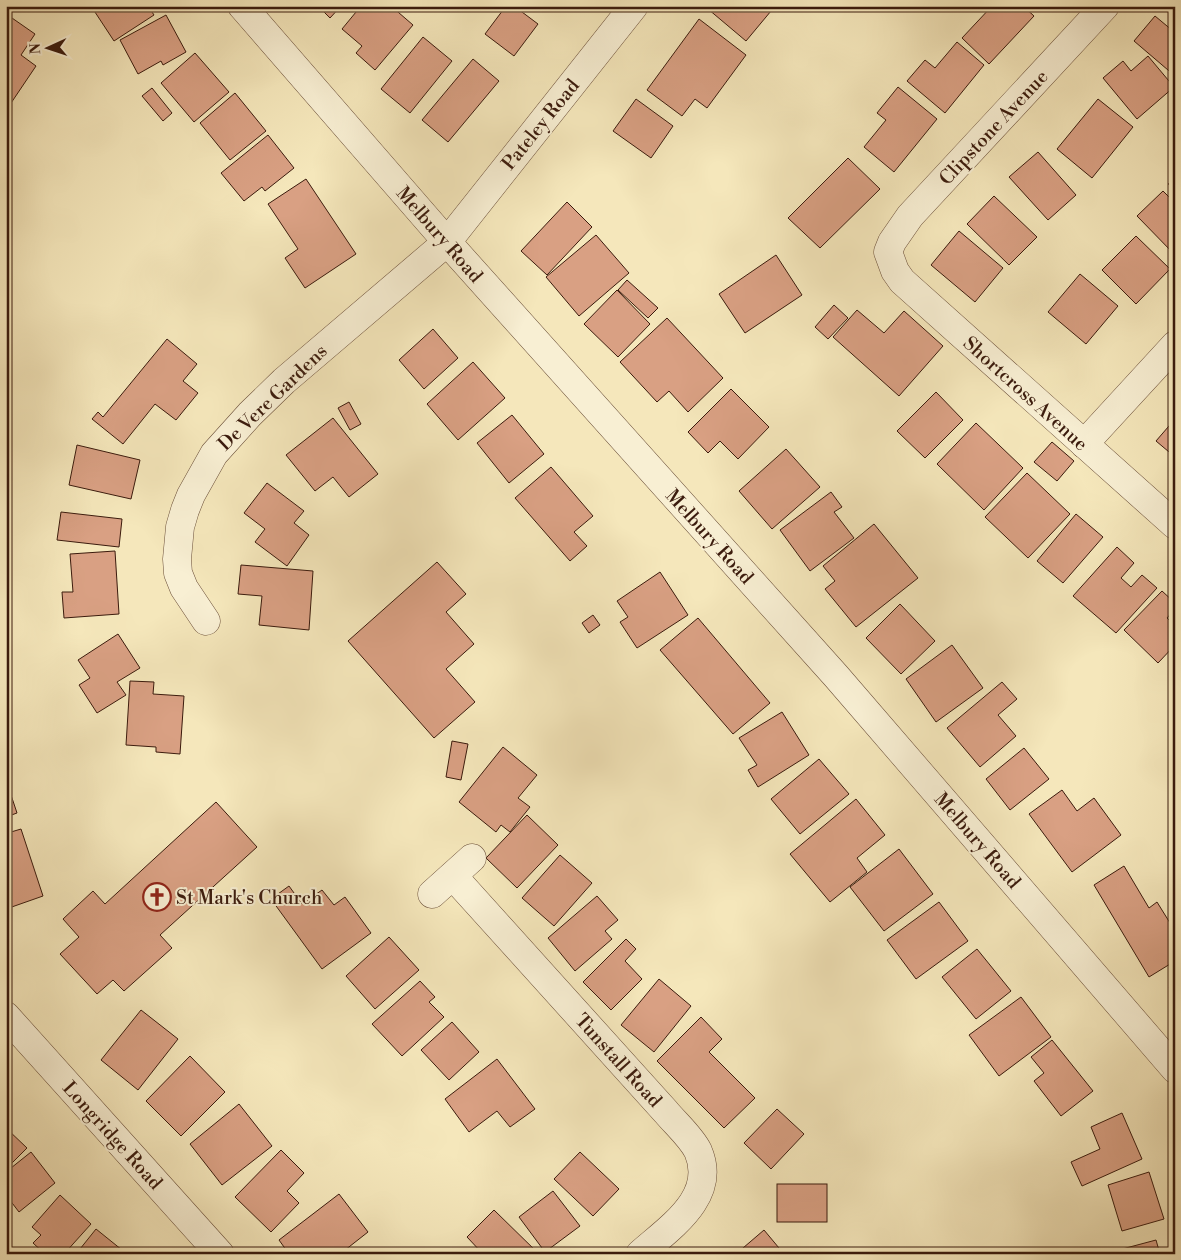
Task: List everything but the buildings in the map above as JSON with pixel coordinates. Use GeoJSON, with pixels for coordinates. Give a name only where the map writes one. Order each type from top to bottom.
{"type":"FeatureCollection","features":[{"type":"Feature","properties":{"kind":"street","name":"Melbury Road"},"geometry":{"type":"LineString","coordinates":[[242,6],[447,242],[836,676],[1175,1069]]}},
{"type":"Feature","properties":{"kind":"street","name":"Pateley Road"},"geometry":{"type":"LineString","coordinates":[[447,242],[634,6]]}},
{"type":"Feature","properties":{"kind":"street","name":"Clipstone Avenue"},"geometry":{"type":"LineString","coordinates":[[888,252],[892,242],[910,216],[1105,6]]}},
{"type":"Feature","properties":{"kind":"street","name":"De Vere Gardens"},"geometry":{"type":"LineString","coordinates":[[206,621],[184,588],[178,573],[177,559],[180,527],[185,510],[191,494],[214,454],[250,414],[284,381],[447,242]]}},
{"type":"Feature","properties":{"kind":"street","name":"Shortcross Avenue"},"geometry":{"type":"LineString","coordinates":[[888,252],[895,271],[902,281],[1175,525]]}},
{"type":"Feature","properties":{"kind":"street"},"geometry":{"type":"LineString","coordinates":[[1084,444],[1175,345]]}},
{"type":"Feature","properties":{"kind":"street","name":"Tunstall Road"},"geometry":{"type":"LineString","coordinates":[[432,894],[462,867],[697,1150],[701,1162],[702,1176],[700,1189],[694,1202],[686,1213],[640,1254]]}},
{"type":"Feature","properties":{"kind":"street","name":"Longridge Road"},"geometry":{"type":"LineString","coordinates":[[6,1016],[220,1254]]}},
{"type":"Feature","properties":{"kind":"place","name":"St Mark's Church"},"geometry":{"type":"Point","coordinates":[157,897]}}]}
